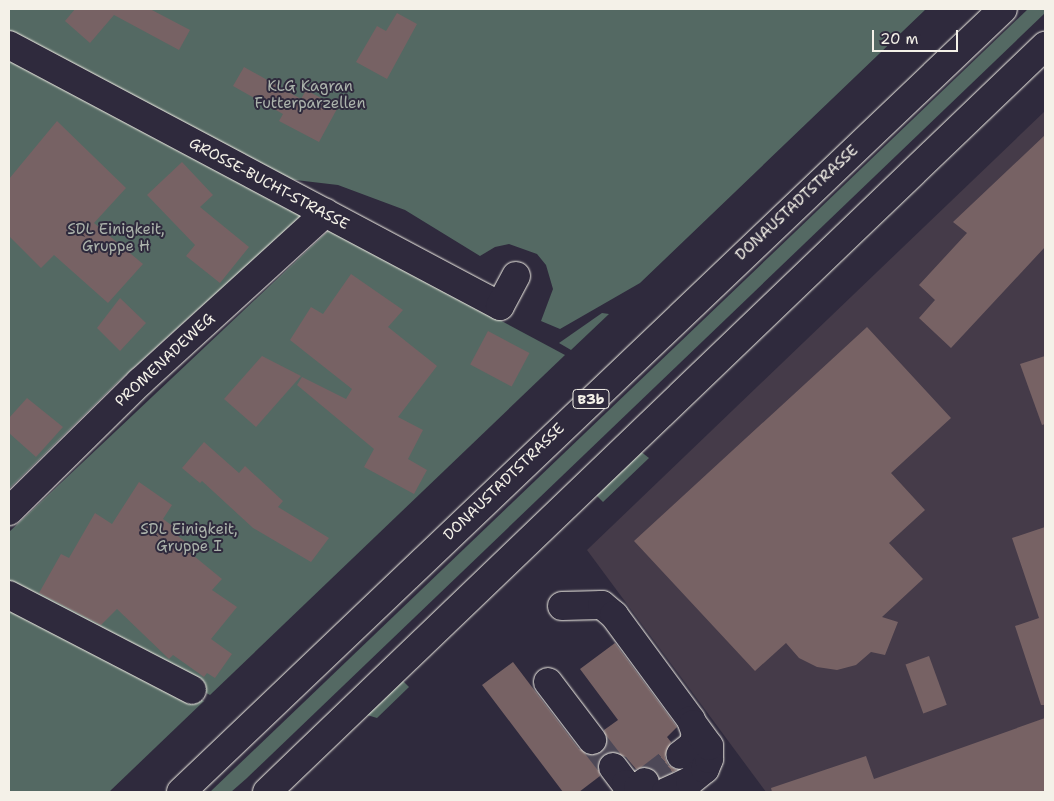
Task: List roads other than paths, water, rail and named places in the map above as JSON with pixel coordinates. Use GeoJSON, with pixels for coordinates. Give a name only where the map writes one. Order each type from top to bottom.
{"type":"FeatureCollection","features":[{"type":"Feature","properties":{"kind":"main road","name":"DONAUSTADTSTRASSE"},"geometry":{"type":"LineString","coordinates":[[181,792],[1003,9]]}},
{"type":"Feature","properties":{"kind":"main road","name":"GROSSE-BUCHT-STRASSE"},"geometry":{"type":"LineString","coordinates":[[9,45],[500,306],[516,276]]}},
{"type":"Feature","properties":{"kind":"main road"},"geometry":{"type":"LineString","coordinates":[[266,792],[1045,46]]}},
{"type":"Feature","properties":{"kind":"main road","name":"PROMENADEWEG"},"geometry":{"type":"LineString","coordinates":[[9,511],[140,382],[325,213]]}},
{"type":"Feature","properties":{"kind":"main road"},"geometry":{"type":"LineString","coordinates":[[9,595],[192,690]]}},
{"type":"Feature","properties":{"kind":"main road"},"geometry":{"type":"LineString","coordinates":[[562,606],[602,605],[614,615],[709,746],[709,759],[705,769],[690,781],[636,784]]}},
{"type":"Feature","properties":{"kind":"main road"},"geometry":{"type":"LineString","coordinates":[[548,682],[592,740]]}},
{"type":"Feature","properties":{"kind":"main road"},"geometry":{"type":"LineString","coordinates":[[680,755],[693,745],[696,734],[691,720]]}},
{"type":"Feature","properties":{"kind":"tunnel"},"geometry":{"type":"LineString","coordinates":[[592,740],[613,767]]}},
{"type":"Feature","properties":{"kind":"tunnel"},"geometry":{"type":"LineString","coordinates":[[645,782],[680,755]]}},
{"type":"Feature","properties":{"kind":"park label","name":"KLG Kagran Futterparzellen"},"geometry":{"type":"Point","coordinates":[310,94]}},
{"type":"Feature","properties":{"kind":"park label","name":"SDL Einigkeit, Gruppe H"},"geometry":{"type":"Point","coordinates":[116,238]}},
{"type":"Feature","properties":{"kind":"park label","name":"SDL Einigkeit, Gruppe I"},"geometry":{"type":"Point","coordinates":[189,538]}}]}
